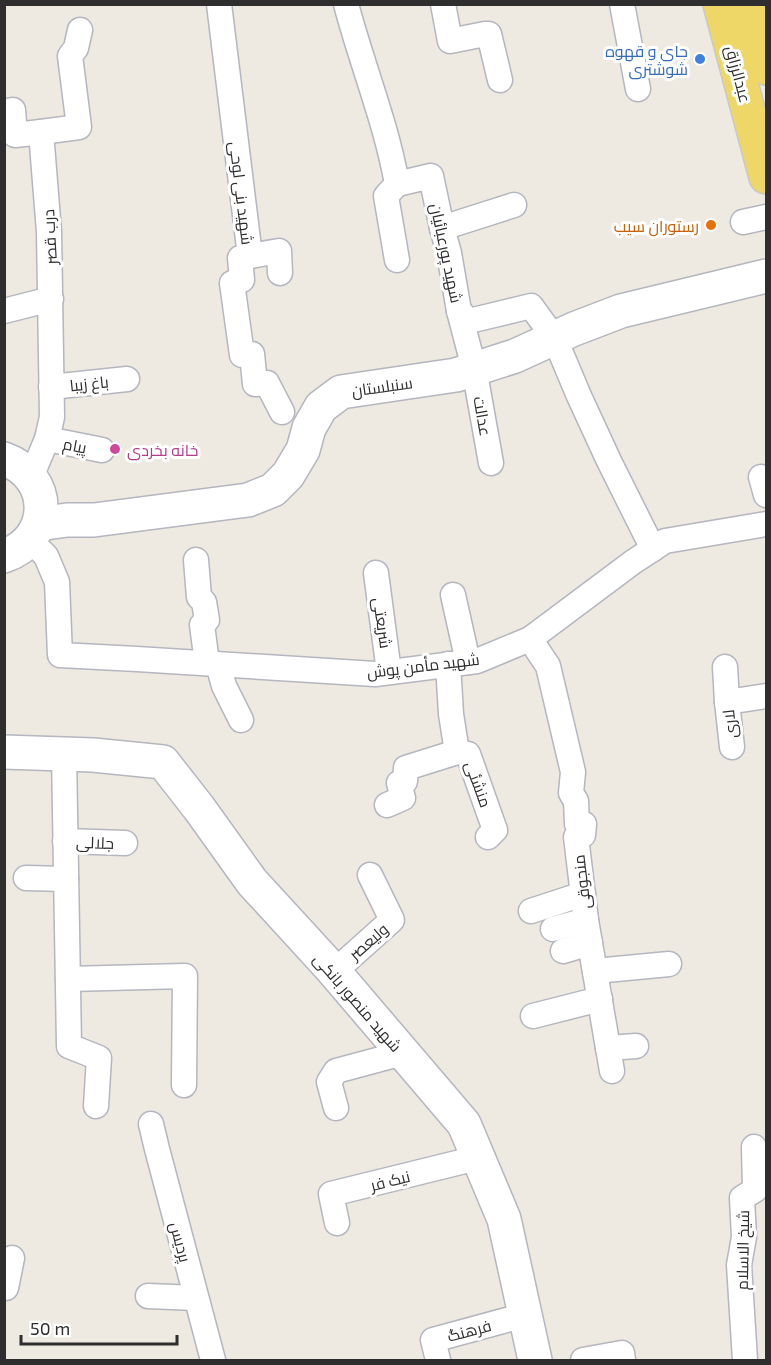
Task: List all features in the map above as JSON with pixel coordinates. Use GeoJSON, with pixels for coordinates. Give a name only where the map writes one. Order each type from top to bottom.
{"type":"FeatureCollection","features":[{"type":"Feature","properties":{"kind":"main road","name":"عبدالرزاق"},"geometry":{"type":"LineString","coordinates":[[720,4],[766,177]]}},
{"type":"Feature","properties":{"kind":"main road","name":"عبدالرزاق"},"geometry":{"type":"LineString","coordinates":[[750,4],[766,68]]}},
{"type":"Feature","properties":{"kind":"street","name":"شهید بنی لوحی"},"geometry":{"type":"LineString","coordinates":[[219,4],[249,256],[240,258],[242,280],[232,283],[242,355],[252,354],[255,384],[267,383],[282,412]]}},
{"type":"Feature","properties":{"kind":"street"},"geometry":{"type":"LineString","coordinates":[[346,4],[357,47],[380,111],[397,184],[386,196],[397,260]]}},
{"type":"Feature","properties":{"kind":"street"},"geometry":{"type":"LineString","coordinates":[[443,4],[450,41],[489,34],[500,80]]}},
{"type":"Feature","properties":{"kind":"street"},"geometry":{"type":"LineString","coordinates":[[622,4],[638,89]]}},
{"type":"Feature","properties":{"kind":"street"},"geometry":{"type":"LineString","coordinates":[[4,112],[13,110],[15,135],[79,127],[70,56],[76,48],[80,30]]}},
{"type":"Feature","properties":{"kind":"street","name":"درب قصر"},"geometry":{"type":"LineString","coordinates":[[32,477],[47,439],[52,417],[49,232],[41,132]]}},
{"type":"Feature","properties":{"kind":"street","name":"شهید پورعبائیان"},"geometry":{"type":"LineString","coordinates":[[397,184],[431,176],[449,253],[459,311],[469,321],[531,306],[555,339],[609,461],[653,549]]}},
{"type":"Feature","properties":{"kind":"street"},"geometry":{"type":"LineString","coordinates":[[442,228],[514,205]]}},
{"type":"Feature","properties":{"kind":"street"},"geometry":{"type":"LineString","coordinates":[[743,222],[766,217]]}},
{"type":"Feature","properties":{"kind":"street"},"geometry":{"type":"LineString","coordinates":[[249,256],[279,251],[280,273]]}},
{"type":"Feature","properties":{"kind":"street","name":"سنبلستان"},"geometry":{"type":"LineString","coordinates":[[24,540],[67,520],[94,520],[248,500],[273,490],[288,475],[303,450],[309,428],[321,407],[340,392],[456,375],[515,356],[621,311],[766,276]]}},
{"type":"Feature","properties":{"kind":"street"},"geometry":{"type":"LineString","coordinates":[[4,311],[51,299]]}},
{"type":"Feature","properties":{"kind":"street","name":"عدالت"},"geometry":{"type":"LineString","coordinates":[[459,311],[474,369],[491,463]]}},
{"type":"Feature","properties":{"kind":"street","name":"باغ زیبا"},"geometry":{"type":"LineString","coordinates":[[51,387],[126,379]]}},
{"type":"Feature","properties":{"kind":"street","name":"پیام"},"geometry":{"type":"LineString","coordinates":[[47,439],[102,450]]}},
{"type":"Feature","properties":{"kind":"street"},"geometry":{"type":"LineString","coordinates":[[4,459],[20,466],[32,477],[39,492],[42,508],[24,540]]}},
{"type":"Feature","properties":{"kind":"street","name":"شهید مأمن پوش"},"geometry":{"type":"LineString","coordinates":[[24,540],[46,556],[57,582],[60,655],[375,674],[477,661],[530,639],[664,541],[766,524]]}},
{"type":"Feature","properties":{"kind":"street"},"geometry":{"type":"LineString","coordinates":[[196,560],[199,597],[204,602],[207,620],[202,625],[212,664],[241,720]]}},
{"type":"Feature","properties":{"kind":"street","name":"شریعتی"},"geometry":{"type":"LineString","coordinates":[[376,573],[389,672]]}},
{"type":"Feature","properties":{"kind":"street","name":"منشئی"},"geometry":{"type":"LineString","coordinates":[[453,595],[458,663],[451,714],[457,752],[468,754],[495,830],[488,837]]}},
{"type":"Feature","properties":{"kind":"street","name":"منجوقی"},"geometry":{"type":"LineString","coordinates":[[530,639],[548,666],[573,772],[571,792],[576,801],[577,824],[584,824],[583,835],[576,837],[588,932],[610,1060],[636,1046]]}},
{"type":"Feature","properties":{"kind":"street","name":"لاری"},"geometry":{"type":"LineString","coordinates":[[725,667],[732,747]]}},
{"type":"Feature","properties":{"kind":"street","name":"لاری"},"geometry":{"type":"LineString","coordinates":[[727,702],[766,696]]}},
{"type":"Feature","properties":{"kind":"street","name":"شهید منصور بانکی"},"geometry":{"type":"LineString","coordinates":[[4,752],[64,753],[163,762],[252,882],[464,1124],[504,1219],[536,1360]]}},
{"type":"Feature","properties":{"kind":"street"},"geometry":{"type":"LineString","coordinates":[[387,805],[403,798],[399,783],[405,781],[406,768],[457,752]]}},
{"type":"Feature","properties":{"kind":"street"},"geometry":{"type":"LineString","coordinates":[[64,753],[69,1046],[99,1058],[96,1106]]}},
{"type":"Feature","properties":{"kind":"street","name":"جلالی"},"geometry":{"type":"LineString","coordinates":[[65,841],[125,843]]}},
{"type":"Feature","properties":{"kind":"street","name":"ولیعصر"},"geometry":{"type":"LineString","coordinates":[[333,972],[392,920],[370,875]]}},
{"type":"Feature","properties":{"kind":"street"},"geometry":{"type":"LineString","coordinates":[[26,878],[66,879]]}},
{"type":"Feature","properties":{"kind":"street"},"geometry":{"type":"LineString","coordinates":[[531,910],[583,894]]}},
{"type":"Feature","properties":{"kind":"street"},"geometry":{"type":"LineString","coordinates":[[553,929],[588,932]]}},
{"type":"Feature","properties":{"kind":"street"},"geometry":{"type":"LineString","coordinates":[[563,951],[588,932]]}},
{"type":"Feature","properties":{"kind":"street"},"geometry":{"type":"LineString","coordinates":[[595,971],[669,964]]}},
{"type":"Feature","properties":{"kind":"street"},"geometry":{"type":"LineString","coordinates":[[68,979],[185,976],[184,1085]]}},
{"type":"Feature","properties":{"kind":"street"},"geometry":{"type":"LineString","coordinates":[[534,1017],[600,999]]}},
{"type":"Feature","properties":{"kind":"street"},"geometry":{"type":"LineString","coordinates":[[336,1108],[329,1082],[336,1071],[403,1053]]}},
{"type":"Feature","properties":{"kind":"street","name":"پردیس"},"geometry":{"type":"LineString","coordinates":[[151,1124],[213,1360]]}},
{"type":"Feature","properties":{"kind":"street","name":"شیخ الاسلام"},"geometry":{"type":"LineString","coordinates":[[745,1360],[739,1265],[744,1237],[742,1198],[755,1190],[752,1147]]}},
{"type":"Feature","properties":{"kind":"street","name":"نیک فر"},"geometry":{"type":"LineString","coordinates":[[337,1223],[331,1194],[477,1158]]}},
{"type":"Feature","properties":{"kind":"street"},"geometry":{"type":"LineString","coordinates":[[4,1288],[6,1288],[12,1258]]}},
{"type":"Feature","properties":{"kind":"street"},"geometry":{"type":"LineString","coordinates":[[148,1296],[196,1298]]}},
{"type":"Feature","properties":{"kind":"street","name":"فرهنگ"},"geometry":{"type":"LineString","coordinates":[[438,1360],[433,1340],[525,1315]]}},
{"type":"Feature","properties":{"kind":"street"},"geometry":{"type":"LineString","coordinates":[[583,1360],[622,1353],[623,1360]]}},
{"type":"Feature","properties":{"kind":"place","name":"چای و قهوه شوشتری"},"geometry":{"type":"Point","coordinates":[700,59]}},
{"type":"Feature","properties":{"kind":"place","name":"رستوران سيب"},"geometry":{"type":"Point","coordinates":[711,225]}},
{"type":"Feature","properties":{"kind":"place","name":"خانه بخردی"},"geometry":{"type":"Point","coordinates":[115,449]}}]}
